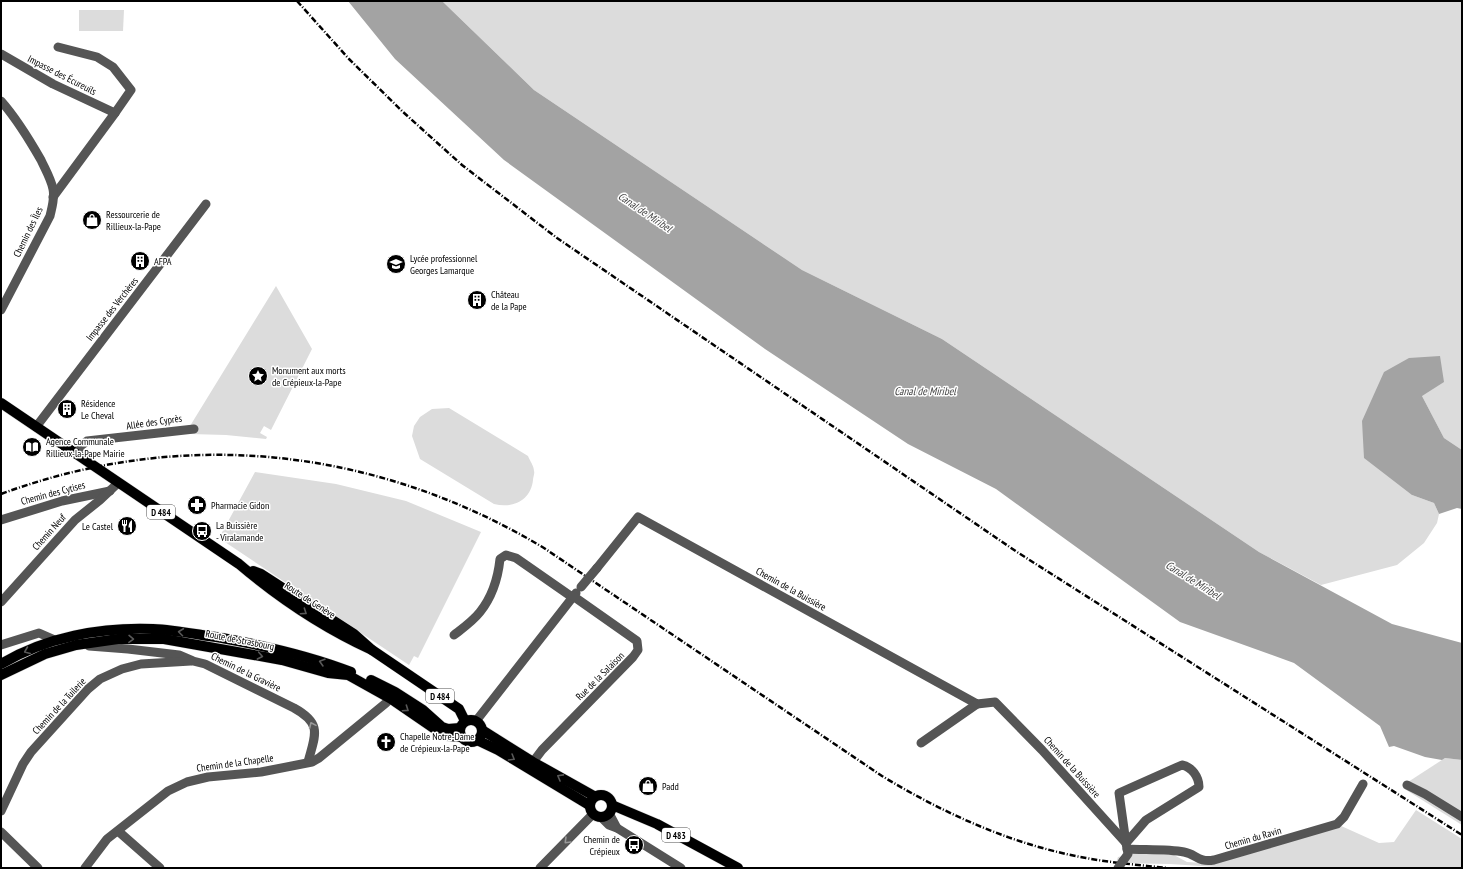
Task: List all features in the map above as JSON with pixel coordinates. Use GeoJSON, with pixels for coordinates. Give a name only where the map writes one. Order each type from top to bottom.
{"type":"FeatureCollection","features":[{"type":"Feature","properties":{"kind":"main road","name":"Route de Genève"},"geometry":{"type":"LineString","coordinates":[[1,403],[75,454],[115,487],[239,564],[261,574],[354,634],[372,650],[458,709],[466,727],[468,741],[480,735]]}},
{"type":"Feature","properties":{"kind":"main road","name":"Route de Strasbourg"},"geometry":{"type":"LineString","coordinates":[[1,664],[55,640],[100,631],[118,629],[153,629],[193,633],[279,650],[339,667],[359,675],[393,695]]}},
{"type":"Feature","properties":{"kind":"main road","name":"Route de Strasbourg"},"geometry":{"type":"LineString","coordinates":[[1,675],[44,654],[76,645],[118,639],[164,639],[282,660],[328,673],[348,675],[423,710],[442,727],[448,729],[466,727]]}},
{"type":"Feature","properties":{"kind":"main road","name":"Route de Genève"},"geometry":{"type":"LineString","coordinates":[[466,727],[480,725],[480,735]]}},
{"type":"Feature","properties":{"kind":"main road","name":"Route de Genève"},"geometry":{"type":"LineString","coordinates":[[480,735],[533,762],[600,809]]}},
{"type":"Feature","properties":{"kind":"main road","name":"Route de Genève"},"geometry":{"type":"LineString","coordinates":[[480,735],[498,750],[600,809]]}},
{"type":"Feature","properties":{"kind":"main road","name":"D 483"},"geometry":{"type":"LineString","coordinates":[[600,809],[657,824],[738,868]]}},
{"type":"Feature","properties":{"kind":"street"},"geometry":{"type":"LineString","coordinates":[[53,196],[131,90],[113,67],[97,57],[58,47]]}},
{"type":"Feature","properties":{"kind":"street","name":"Impasse des Écureuils"},"geometry":{"type":"LineString","coordinates":[[1,54],[53,84],[115,113]]}},
{"type":"Feature","properties":{"kind":"street","name":"Chemin des Îles"},"geometry":{"type":"LineString","coordinates":[[1,101],[26,132],[46,170],[53,188],[53,204],[50,216],[1,310]]}},
{"type":"Feature","properties":{"kind":"street","name":"Impasse des Verchères"},"geometry":{"type":"LineString","coordinates":[[36,427],[206,204]]}},
{"type":"Feature","properties":{"kind":"street","name":"Allée des Cyprès"},"geometry":{"type":"LineString","coordinates":[[75,454],[82,445],[87,442],[194,429]]}},
{"type":"Feature","properties":{"kind":"street","name":"Chemin des Cytises"},"geometry":{"type":"LineString","coordinates":[[1,520],[62,501],[115,487]]}},
{"type":"Feature","properties":{"kind":"street","name":"Chemin Neuf"},"geometry":{"type":"LineString","coordinates":[[1,602],[75,520],[115,487]]}},
{"type":"Feature","properties":{"kind":"street","name":"Chemin de la Buissière"},"geometry":{"type":"LineString","coordinates":[[466,727],[638,517],[977,704],[995,702],[1042,750],[1127,846]]}},
{"type":"Feature","properties":{"kind":"street","name":"Rue de la Salaison"},"geometry":{"type":"LineString","coordinates":[[454,636],[480,612],[490,597],[498,574],[500,559],[506,555],[516,558],[637,641],[638,650],[633,657],[542,750],[533,762]]}},
{"type":"Feature","properties":{"kind":"street"},"geometry":{"type":"LineString","coordinates":[[1,645],[39,634],[55,640]]}},
{"type":"Feature","properties":{"kind":"street","name":"Chemin de la Gravière"},"geometry":{"type":"LineString","coordinates":[[76,645],[179,655],[192,661],[205,664],[304,714],[311,720],[315,732],[308,762]]}},
{"type":"Feature","properties":{"kind":"street","name":"Chemin de la Tuilerie"},"geometry":{"type":"LineString","coordinates":[[1,811],[23,764],[88,689],[100,679],[122,668],[141,664],[192,661]]}},
{"type":"Feature","properties":{"kind":"street","name":"Chemin de la Chapelle"},"geometry":{"type":"LineString","coordinates":[[85,868],[107,839],[168,791],[187,782],[208,777],[261,772],[308,762],[319,758],[393,695]]}},
{"type":"Feature","properties":{"kind":"street"},"geometry":{"type":"LineString","coordinates":[[921,743],[977,704]]}},
{"type":"Feature","properties":{"kind":"street"},"geometry":{"type":"LineString","coordinates":[[1121,864],[1128,854],[1119,793],[1182,765],[1188,766],[1199,779],[1199,787],[1146,820],[1127,846]]}},
{"type":"Feature","properties":{"kind":"street","name":"Chemin du Ravin"},"geometry":{"type":"LineString","coordinates":[[1127,846],[1184,852],[1199,859],[1209,861],[1214,860],[1337,824],[1344,817],[1363,784]]}},
{"type":"Feature","properties":{"kind":"street"},"geometry":{"type":"LineString","coordinates":[[1407,785],[1425,794],[1462,818]]}},
{"type":"Feature","properties":{"kind":"street"},"geometry":{"type":"LineString","coordinates":[[540,868],[600,809],[609,825],[618,828],[681,868]]}},
{"type":"Feature","properties":{"kind":"street"},"geometry":{"type":"LineString","coordinates":[[118,831],[160,868]]}},
{"type":"Feature","properties":{"kind":"street"},"geometry":{"type":"LineString","coordinates":[[1,832],[38,868]]}},
{"type":"Feature","properties":{"kind":"shaded area"},"geometry":{"type":"Polygon","coordinates":[[[442,1],[1462,1],[1462,450],[1444,438],[1422,396],[1409,358],[1412,495],[1434,503],[1439,514],[1437,523],[1424,543],[1397,565],[1321,585],[1259,552],[942,339],[802,270],[534,90],[442,1]]]}},
{"type":"Feature","properties":{"kind":"shaded area"},"geometry":{"type":"Polygon","coordinates":[[[79,10],[124,10],[123,31],[79,31],[79,10]]]}},
{"type":"Feature","properties":{"kind":"shaded area"},"geometry":{"type":"Polygon","coordinates":[[[276,286],[312,349],[271,430],[264,426],[260,433],[267,437],[266,439],[226,435],[190,434],[190,426],[276,286]]]}},
{"type":"Feature","properties":{"kind":"shaded area"},"geometry":{"type":"Polygon","coordinates":[[[449,408],[528,456],[534,473],[532,487],[525,498],[514,504],[494,504],[420,459],[412,436],[414,426],[420,417],[432,409],[449,408]]]}},
{"type":"Feature","properties":{"kind":"shaded area"},"geometry":{"type":"Polygon","coordinates":[[[255,472],[336,484],[406,501],[481,532],[418,658],[414,656],[409,665],[219,538],[255,472]]]}},
{"type":"Feature","properties":{"kind":"shaded area"},"geometry":{"type":"Polygon","coordinates":[[[1445,758],[1462,760],[1462,825],[1403,788],[1408,782],[1445,758]]]}},
{"type":"Feature","properties":{"kind":"shaded area"},"geometry":{"type":"Polygon","coordinates":[[[1416,810],[1462,839],[1462,868],[1233,868],[1170,864],[1116,863],[1118,857],[1137,853],[1174,855],[1187,862],[1202,863],[1339,825],[1379,843],[1394,842],[1416,810]]]}},
{"type":"Feature","properties":{"kind":"water","name":"Canal de Miribel"},"geometry":{"type":"Polygon","coordinates":[[[348,1],[442,1],[534,90],[802,270],[942,339],[1259,552],[1392,624],[1462,643],[1462,760],[1445,758],[1442,760],[1425,757],[1394,746],[1389,747],[1380,726],[1294,663],[1180,622],[996,489],[908,444],[765,349],[504,160],[395,59],[348,1]]]}},
{"type":"Feature","properties":{"kind":"water"},"geometry":{"type":"Polygon","coordinates":[[[1440,356],[1444,382],[1422,396],[1444,438],[1462,450],[1462,509],[1457,508],[1439,514],[1434,503],[1412,495],[1364,458],[1362,421],[1384,372],[1409,358],[1440,356]]]}},
{"type":"Feature","properties":{"kind":"railway"},"geometry":{"type":"LineString","coordinates":[[297,1],[349,59],[403,112],[462,165],[557,238],[1017,552],[1462,835]]}},
{"type":"Feature","properties":{"kind":"railway"},"geometry":{"type":"LineString","coordinates":[[1,494],[70,473],[140,460],[210,455],[279,458],[347,469],[415,488],[480,514],[544,548],[882,776],[930,803],[980,826],[1032,845],[1096,860],[1167,868]]}},
{"type":"Feature","properties":{"kind":"place","name":"Ressourcerie de Rillieux-la-Pape"},"geometry":{"type":"Point","coordinates":[92,220]}},
{"type":"Feature","properties":{"kind":"place","name":"AFPA"},"geometry":{"type":"Point","coordinates":[140,261]}},
{"type":"Feature","properties":{"kind":"place","name":"Lycée professionnel Georges Lamarque"},"geometry":{"type":"Point","coordinates":[396,264]}},
{"type":"Feature","properties":{"kind":"place","name":"Château de la Pape"},"geometry":{"type":"Point","coordinates":[477,300]}},
{"type":"Feature","properties":{"kind":"place","name":"Monument aux morts de Crépieux-la-Pape"},"geometry":{"type":"Point","coordinates":[258,376]}},
{"type":"Feature","properties":{"kind":"place","name":"Résidence Le Cheval"},"geometry":{"type":"Point","coordinates":[67,409]}},
{"type":"Feature","properties":{"kind":"place","name":"Agence Communale Rillieux-la-Pape Mairie"},"geometry":{"type":"Point","coordinates":[32,447]}},
{"type":"Feature","properties":{"kind":"place","name":"Pharmacie Gidon"},"geometry":{"type":"Point","coordinates":[197,505]}},
{"type":"Feature","properties":{"kind":"place","name":"Le Castel"},"geometry":{"type":"Point","coordinates":[127,526]}},
{"type":"Feature","properties":{"kind":"place","name":"La Buissière - Viralamande"},"geometry":{"type":"Point","coordinates":[202,531]}},
{"type":"Feature","properties":{"kind":"place","name":"Chapelle Notre-Dame de Crépieux-la-Pape"},"geometry":{"type":"Point","coordinates":[386,742]}},
{"type":"Feature","properties":{"kind":"place","name":"Padd"},"geometry":{"type":"Point","coordinates":[648,786]}},
{"type":"Feature","properties":{"kind":"place","name":"Chemin de Crépieux"},"geometry":{"type":"Point","coordinates":[634,845]}}]}
